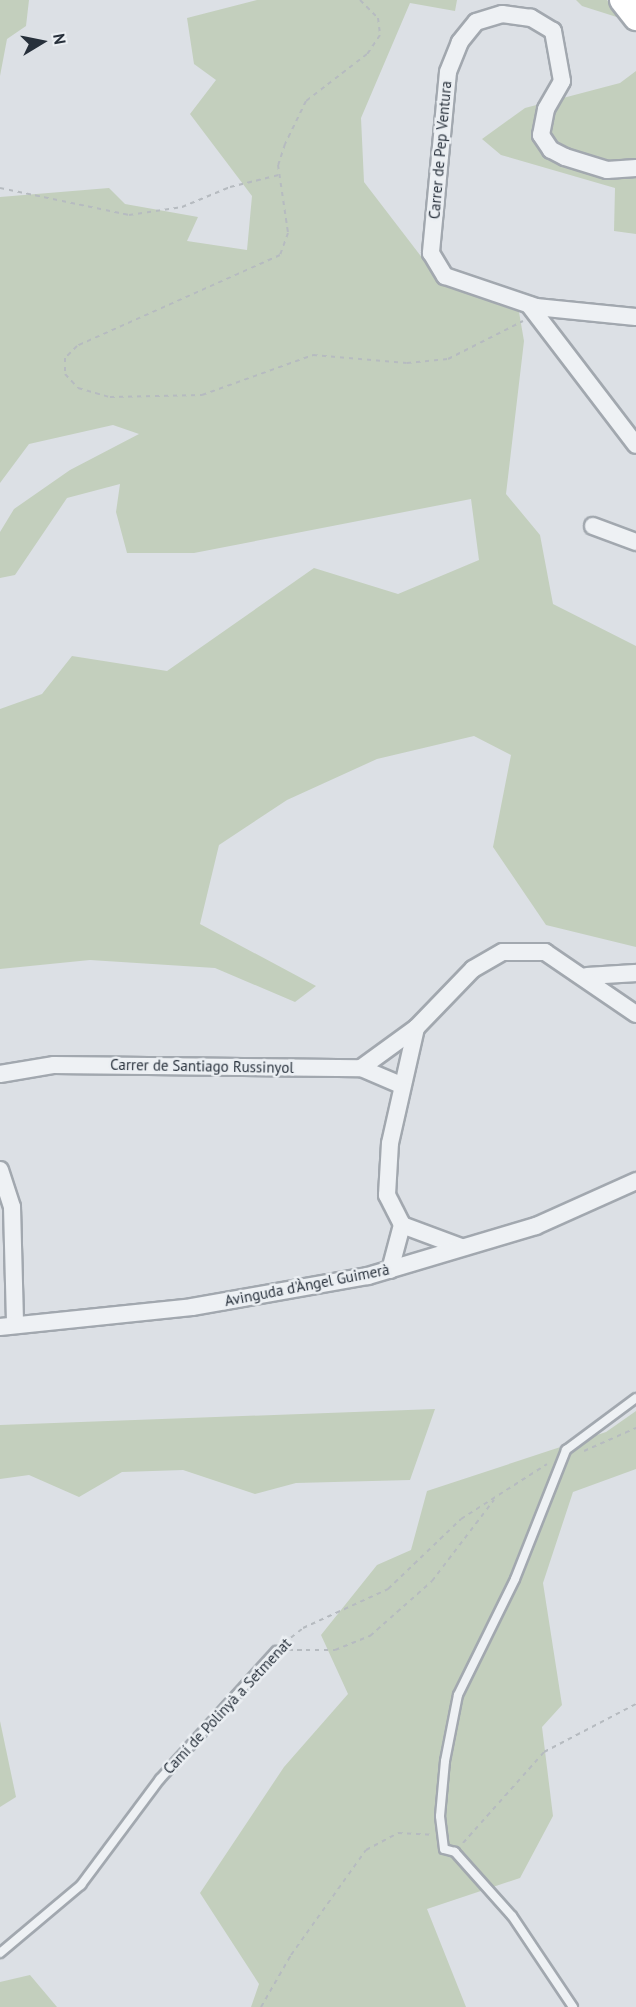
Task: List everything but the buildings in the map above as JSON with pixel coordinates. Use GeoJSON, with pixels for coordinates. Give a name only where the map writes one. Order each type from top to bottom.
{"type":"FeatureCollection","features":[{"type":"Feature","properties":{"kind":"main road"},"geometry":{"type":"LineString","coordinates":[[622,0],[636,18]]}},
{"type":"Feature","properties":{"kind":"street","name":"Carrer de Pep Ventura"},"geometry":{"type":"LineString","coordinates":[[533,310],[446,276],[431,253],[448,72],[460,42],[476,22],[502,14],[531,18],[553,31],[562,81],[546,109],[541,135],[551,150],[565,157],[607,170],[636,168]]}},
{"type":"Feature","properties":{"kind":"street"},"geometry":{"type":"LineString","coordinates":[[533,310],[636,317]]}},
{"type":"Feature","properties":{"kind":"street"},"geometry":{"type":"LineString","coordinates":[[533,310],[636,445]]}},
{"type":"Feature","properties":{"kind":"street"},"geometry":{"type":"LineString","coordinates":[[592,526],[636,543]]}},
{"type":"Feature","properties":{"kind":"street"},"geometry":{"type":"LineString","coordinates":[[361,1068],[416,1028],[457,983],[503,952],[545,952],[587,976],[636,1014]]}},
{"type":"Feature","properties":{"kind":"street"},"geometry":{"type":"LineString","coordinates":[[587,976],[636,973]]}},
{"type":"Feature","properties":{"kind":"street"},"geometry":{"type":"LineString","coordinates":[[416,1028],[401,1085],[386,1177],[390,1203],[402,1225],[461,1247]]}},
{"type":"Feature","properties":{"kind":"street","name":"Carrer de Santiago Russinyol"},"geometry":{"type":"LineString","coordinates":[[0,1074],[54,1065],[361,1068],[401,1085]]}},
{"type":"Feature","properties":{"kind":"street"},"geometry":{"type":"LineString","coordinates":[[0,1170],[12,1208],[7,1326]]}},
{"type":"Feature","properties":{"kind":"street","name":"Avinguda d'Àngel Guimerà"},"geometry":{"type":"LineString","coordinates":[[7,1326],[192,1307],[390,1270],[536,1226],[636,1181]]}},
{"type":"Feature","properties":{"kind":"street"},"geometry":{"type":"LineString","coordinates":[[390,1270],[402,1225]]}},
{"type":"Feature","properties":{"kind":"lane"},"geometry":{"type":"LineString","coordinates":[[573,2007],[530,1939],[455,1852],[444,1849],[441,1837],[445,1761],[458,1695],[515,1579],[566,1450],[636,1398]]}},
{"type":"Feature","properties":{"kind":"lane","name":"Camí de Polinyà a Setmenat"},"geometry":{"type":"LineString","coordinates":[[0,1953],[81,1885],[160,1779],[276,1651]]}},
{"type":"Feature","properties":{"kind":"path"},"geometry":{"type":"LineString","coordinates":[[360,0],[378,18],[380,35],[367,54],[306,101],[278,165],[288,233],[280,255],[77,346],[65,358],[70,381],[110,397],[202,395],[313,355],[407,363],[448,359],[533,310]]}},
{"type":"Feature","properties":{"kind":"path"},"geometry":{"type":"LineString","coordinates":[[0,188],[129,215],[182,207],[230,187],[279,175]]}},
{"type":"Feature","properties":{"kind":"path"},"geometry":{"type":"LineString","coordinates":[[566,1450],[587,1451],[636,1428]]}},
{"type":"Feature","properties":{"kind":"path","name":"Camí de Polinyà a Setmenat"},"geometry":{"type":"LineString","coordinates":[[276,1651],[303,1628],[367,1601],[406,1576],[461,1519],[495,1499],[566,1450]]}},
{"type":"Feature","properties":{"kind":"path"},"geometry":{"type":"LineString","coordinates":[[276,1651],[335,1650],[370,1636],[432,1581],[495,1499]]}},
{"type":"Feature","properties":{"kind":"path"},"geometry":{"type":"LineString","coordinates":[[455,1852],[543,1752],[636,1704]]}},
{"type":"Feature","properties":{"kind":"path"},"geometry":{"type":"LineString","coordinates":[[261,2007],[291,1955],[366,1850],[408,1831],[441,1837]]}},
{"type":"Feature","properties":{"kind":"green space"},"geometry":{"type":"Polygon","coordinates":[[[0,0],[29,0],[26,26],[7,39],[0,76],[0,0]]]}},
{"type":"Feature","properties":{"kind":"green space"},"geometry":{"type":"Polygon","coordinates":[[[257,0],[457,0],[455,11],[410,3],[361,118],[364,182],[443,285],[519,312],[524,341],[506,494],[540,535],[553,604],[636,646],[636,947],[546,925],[493,847],[511,755],[474,736],[377,759],[287,800],[219,845],[200,924],[316,986],[295,1002],[215,968],[90,960],[0,969],[0,709],[42,694],[72,656],[167,671],[314,568],[398,594],[479,560],[471,499],[194,553],[127,553],[116,512],[120,484],[67,498],[15,575],[0,578],[0,532],[14,509],[70,470],[139,434],[113,425],[29,444],[0,483],[0,197],[109,188],[125,204],[198,217],[187,241],[247,250],[252,196],[190,114],[216,80],[194,64],[187,18],[257,0]]]}},
{"type":"Feature","properties":{"kind":"green space"},"geometry":{"type":"Polygon","coordinates":[[[576,0],[607,0],[623,19],[582,6],[576,0]]]}},
{"type":"Feature","properties":{"kind":"green space"},"geometry":{"type":"Polygon","coordinates":[[[636,71],[636,234],[614,231],[615,188],[501,155],[482,139],[525,108],[620,83],[636,71]]]}},
{"type":"Feature","properties":{"kind":"green space"},"geometry":{"type":"Polygon","coordinates":[[[435,1409],[410,1480],[296,1483],[255,1494],[183,1470],[122,1472],[79,1497],[29,1475],[0,1479],[0,1425],[435,1409]]]}},
{"type":"Feature","properties":{"kind":"green space"},"geometry":{"type":"Polygon","coordinates":[[[636,1411],[636,1469],[573,1492],[543,1583],[562,1705],[542,1727],[553,1816],[520,1878],[427,1909],[466,2007],[251,2007],[259,1984],[200,1893],[284,1767],[348,1694],[321,1635],[377,1565],[411,1550],[427,1491],[606,1432],[636,1411]]]}},
{"type":"Feature","properties":{"kind":"green space"},"geometry":{"type":"Polygon","coordinates":[[[0,1721],[16,1797],[0,1807],[0,1721]]]}},
{"type":"Feature","properties":{"kind":"green space"},"geometry":{"type":"Polygon","coordinates":[[[30,1975],[57,2007],[0,2007],[0,1982],[30,1975]]]}}]}
